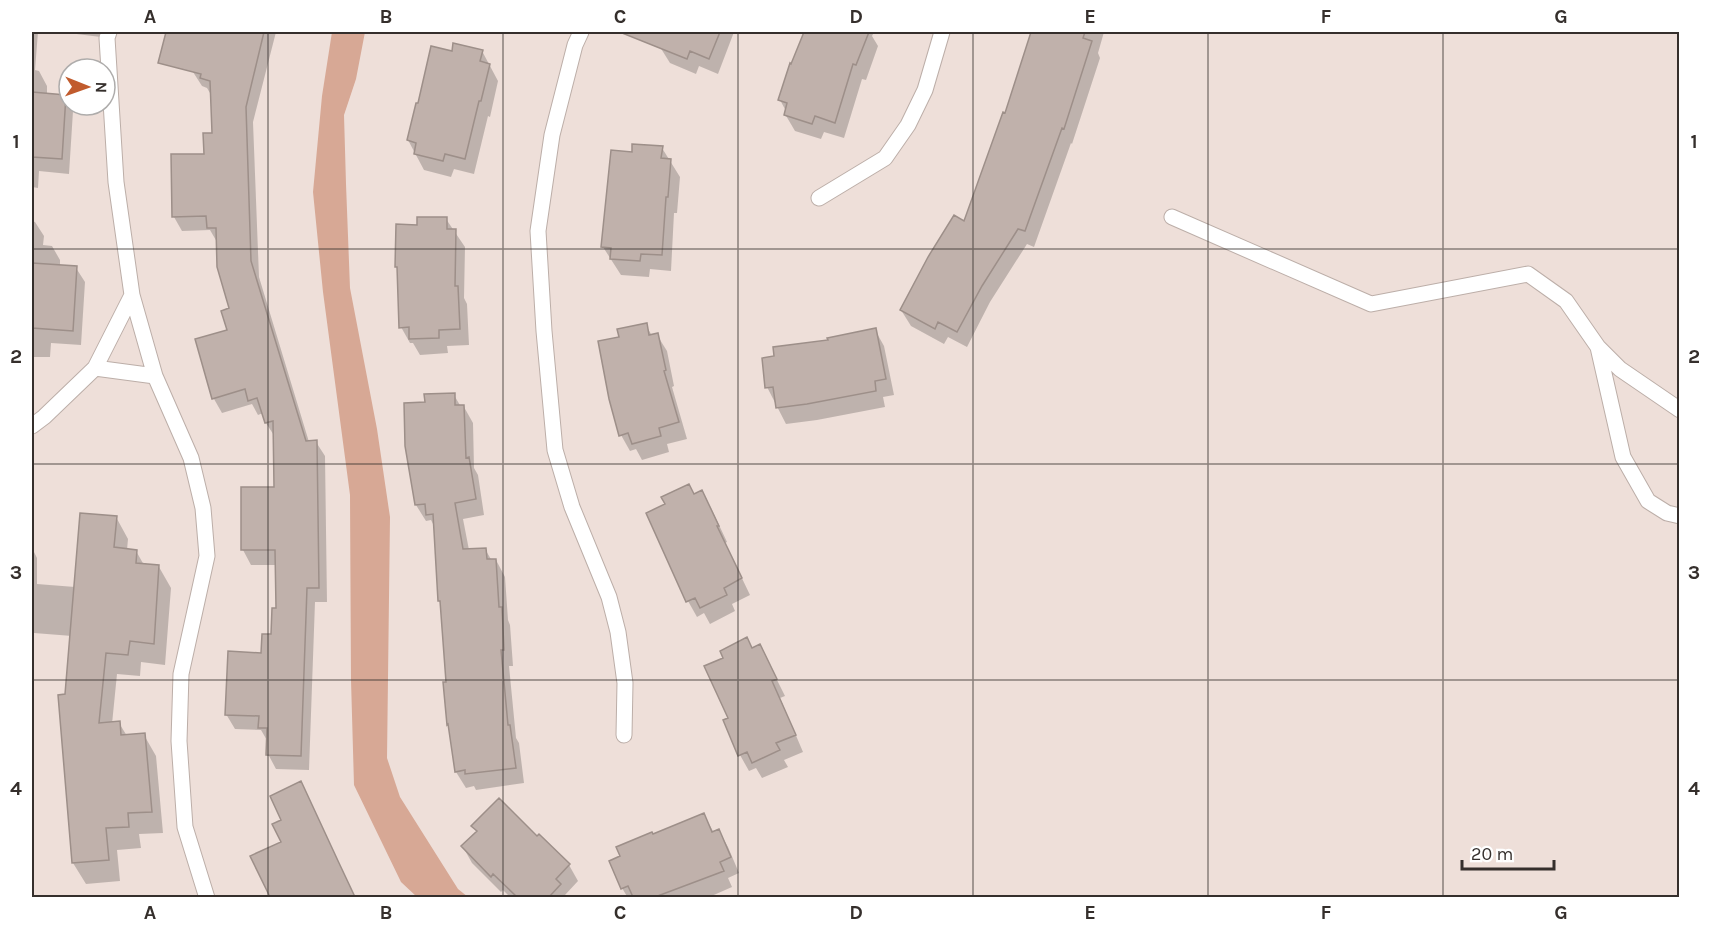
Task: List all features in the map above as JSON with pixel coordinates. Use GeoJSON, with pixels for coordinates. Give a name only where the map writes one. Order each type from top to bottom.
{"type":"FeatureCollection","features":[{"type":"Feature","properties":{"kind":"lane"},"geometry":{"type":"LineString","coordinates":[[108,32],[116,182],[132,295],[155,376],[191,458],[203,508],[207,556],[181,674],[178,741],[185,827],[207,897]]}},
{"type":"Feature","properties":{"kind":"lane"},"geometry":{"type":"LineString","coordinates":[[580,32],[552,135],[538,231],[544,331],[555,450],[572,507],[609,597],[618,632],[624,683],[624,735]]}},
{"type":"Feature","properties":{"kind":"lane"},"geometry":{"type":"LineString","coordinates":[[819,198],[885,158],[908,125],[925,90],[942,32]]}},
{"type":"Feature","properties":{"kind":"lane"},"geometry":{"type":"LineString","coordinates":[[1172,217],[1371,304],[1528,274],[1566,301],[1598,347],[1620,369],[1680,410]]}},
{"type":"Feature","properties":{"kind":"lane"},"geometry":{"type":"LineString","coordinates":[[32,426],[95,368],[132,295]]}},
{"type":"Feature","properties":{"kind":"lane"},"geometry":{"type":"LineString","coordinates":[[1598,347],[1623,457],[1648,501],[1667,513],[1680,516]]}},
{"type":"Feature","properties":{"kind":"lane"},"geometry":{"type":"LineString","coordinates":[[95,368],[155,376]]}},
{"type":"Feature","properties":{"kind":"shaded area"},"geometry":{"type":"Polygon","coordinates":[[[332,32],[365,32],[356,79],[344,115],[346,184],[350,288],[377,429],[390,517],[387,758],[400,797],[458,889],[468,897],[417,897],[401,882],[354,785],[350,495],[323,292],[313,192],[322,96],[332,32]]]}},
{"type":"Feature","properties":{"kind":"building"},"geometry":{"type":"Polygon","coordinates":[[[166,32],[264,32],[246,107],[251,261],[306,441],[317,440],[319,588],[307,588],[301,756],[266,755],[267,728],[258,728],[259,716],[225,715],[228,651],[261,653],[262,634],[271,634],[272,608],[276,608],[275,550],[241,550],[241,487],[274,487],[273,421],[265,423],[257,398],[248,401],[245,389],[212,399],[195,339],[227,330],[221,311],[229,308],[217,267],[216,228],[207,228],[206,216],[172,217],[171,154],[204,154],[203,133],[212,133],[210,81],[200,78],[201,74],[158,63],[166,32]]]}},
{"type":"Feature","properties":{"kind":"building"},"geometry":{"type":"Polygon","coordinates":[[[623,32],[720,32],[709,59],[690,51],[687,59],[623,32]]]}},
{"type":"Feature","properties":{"kind":"building"},"geometry":{"type":"Polygon","coordinates":[[[804,32],[869,32],[856,65],[853,64],[835,123],[815,116],[812,124],[784,115],[787,103],[778,100],[790,63],[804,32]]]}},
{"type":"Feature","properties":{"kind":"building"},"geometry":{"type":"Polygon","coordinates":[[[1031,32],[1085,32],[1083,38],[1092,41],[1064,129],[1062,128],[1025,231],[1018,229],[982,286],[957,332],[938,322],[935,329],[900,310],[928,257],[954,215],[964,221],[1003,112],[1005,113],[1031,32]]]}},
{"type":"Feature","properties":{"kind":"building"},"geometry":{"type":"Polygon","coordinates":[[[453,43],[483,50],[480,61],[490,64],[465,159],[445,154],[443,161],[414,154],[416,143],[407,140],[431,46],[452,51],[453,43]]]}},
{"type":"Feature","properties":{"kind":"building"},"geometry":{"type":"Polygon","coordinates":[[[32,92],[57,94],[57,117],[65,117],[62,159],[32,157],[32,92]]]}},
{"type":"Feature","properties":{"kind":"building"},"geometry":{"type":"Polygon","coordinates":[[[632,144],[663,146],[661,158],[671,159],[662,255],[641,254],[640,261],[610,259],[611,248],[601,247],[611,150],[632,152],[632,144]]]}},
{"type":"Feature","properties":{"kind":"building"},"geometry":{"type":"Polygon","coordinates":[[[417,217],[447,217],[447,229],[456,229],[455,286],[458,286],[460,329],[439,330],[439,338],[409,339],[409,327],[399,328],[397,267],[395,267],[396,224],[417,225],[417,217]]]}},
{"type":"Feature","properties":{"kind":"building"},"geometry":{"type":"Polygon","coordinates":[[[32,263],[77,266],[73,331],[32,328],[32,263]]]}},
{"type":"Feature","properties":{"kind":"building"},"geometry":{"type":"Polygon","coordinates":[[[647,323],[649,335],[658,333],[666,370],[664,371],[679,422],[659,428],[661,436],[632,444],[628,433],[619,436],[598,341],[619,337],[617,329],[647,323]]]}},
{"type":"Feature","properties":{"kind":"building"},"geometry":{"type":"Polygon","coordinates":[[[876,328],[886,379],[875,381],[876,391],[776,408],[773,387],[765,388],[762,358],[774,356],[773,347],[828,340],[827,338],[876,328]]]}},
{"type":"Feature","properties":{"kind":"building"},"geometry":{"type":"Polygon","coordinates":[[[455,393],[455,405],[464,405],[466,458],[469,457],[476,499],[455,503],[463,549],[486,548],[487,559],[496,559],[499,607],[502,607],[504,650],[501,650],[508,725],[510,725],[516,768],[465,774],[465,770],[455,772],[447,725],[443,682],[446,682],[433,514],[426,515],[425,504],[415,505],[405,446],[404,403],[425,402],[424,394],[455,393]]]}},
{"type":"Feature","properties":{"kind":"building"},"geometry":{"type":"Polygon","coordinates":[[[689,484],[694,494],[702,490],[742,578],[724,588],[727,595],[700,608],[695,598],[686,602],[646,513],[665,504],[661,497],[689,484]]]}},
{"type":"Feature","properties":{"kind":"building"},"geometry":{"type":"Polygon","coordinates":[[[80,513],[117,516],[114,547],[137,550],[136,563],[159,565],[154,644],[130,641],[128,655],[106,653],[99,723],[120,721],[121,735],[145,733],[152,812],[128,813],[129,827],[106,828],[109,860],[72,863],[58,695],[65,694],[80,513]]]}},
{"type":"Feature","properties":{"kind":"building"},"geometry":{"type":"Polygon","coordinates":[[[747,637],[752,648],[760,644],[777,679],[772,681],[796,735],[776,743],[780,750],[752,763],[747,752],[738,756],[723,720],[728,718],[704,666],[723,658],[720,651],[747,637]]]}},
{"type":"Feature","properties":{"kind":"building"},"geometry":{"type":"Polygon","coordinates":[[[301,781],[355,897],[270,897],[250,856],[281,842],[272,824],[281,820],[270,796],[301,781]]]}},
{"type":"Feature","properties":{"kind":"building"},"geometry":{"type":"Polygon","coordinates":[[[499,798],[537,836],[539,834],[570,864],[556,879],[561,884],[549,897],[517,897],[493,874],[491,877],[461,846],[477,831],[471,826],[499,798]]]}},
{"type":"Feature","properties":{"kind":"building"},"geometry":{"type":"Polygon","coordinates":[[[704,813],[712,832],[719,829],[731,857],[720,862],[724,871],[655,897],[633,897],[628,886],[621,889],[609,861],[620,856],[616,847],[704,813]]]}}]}
